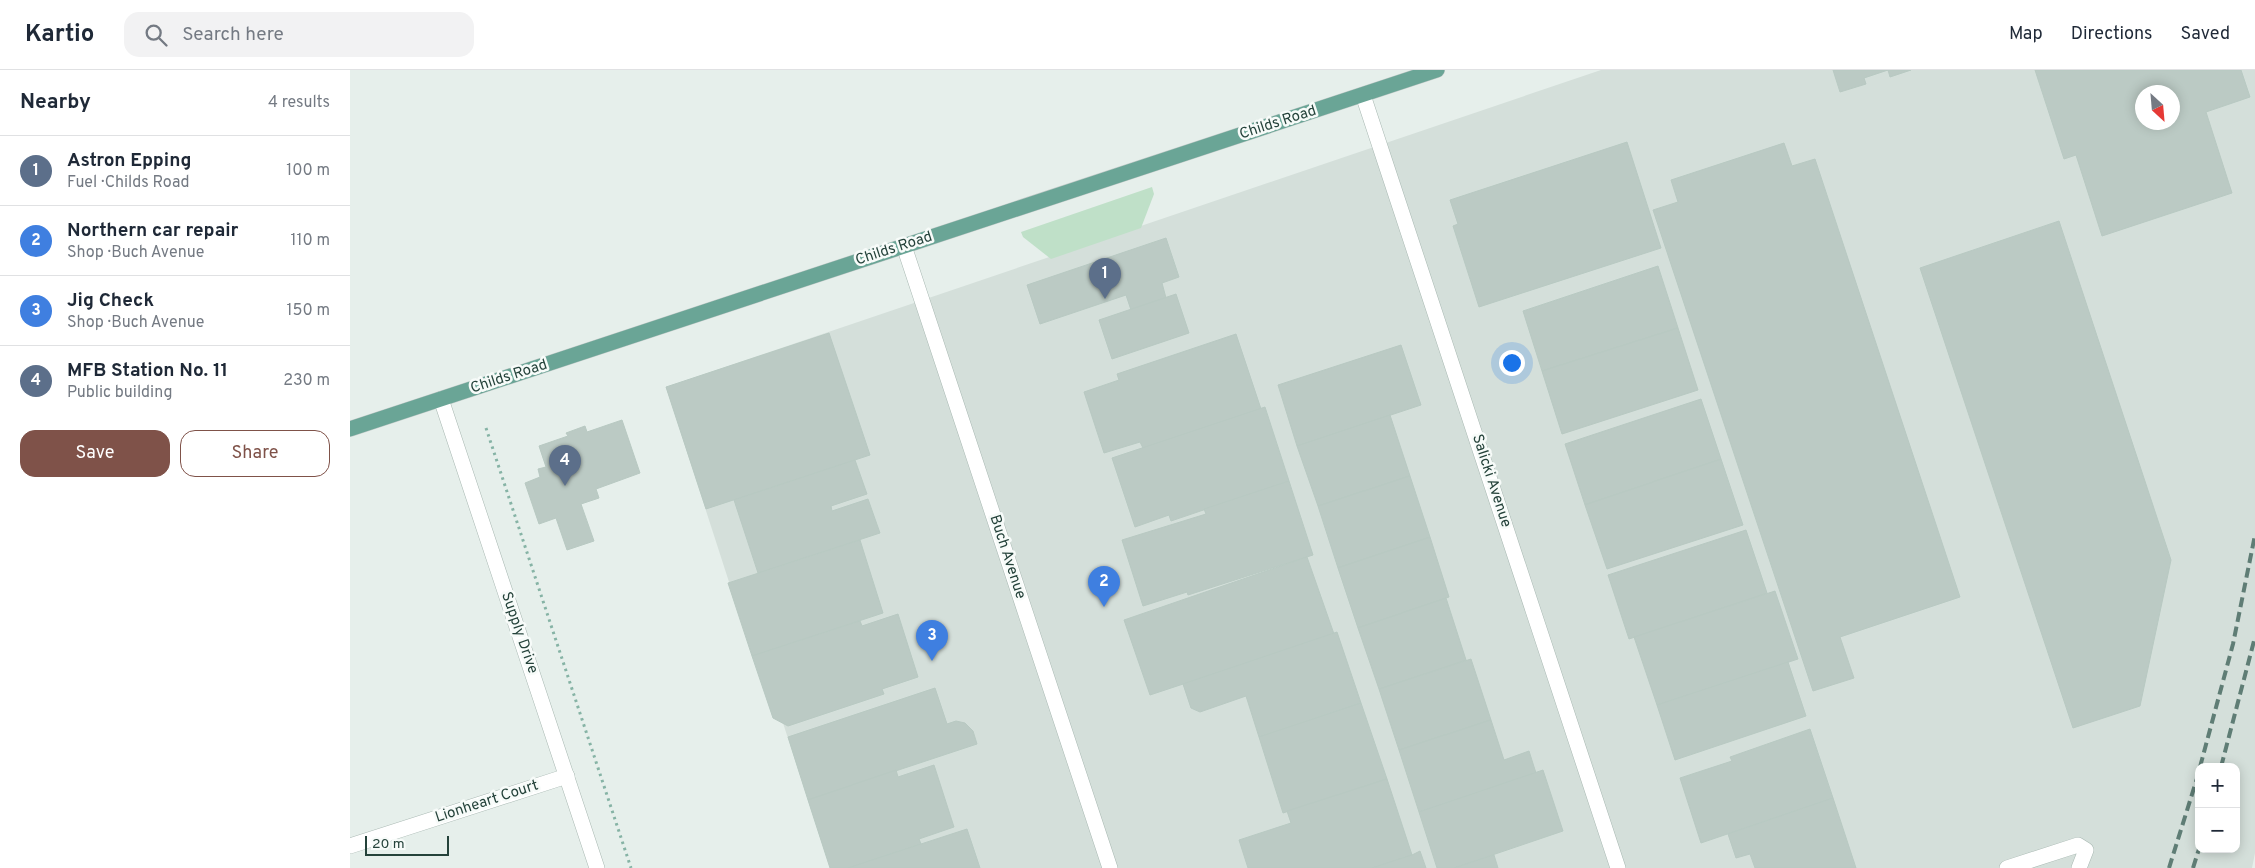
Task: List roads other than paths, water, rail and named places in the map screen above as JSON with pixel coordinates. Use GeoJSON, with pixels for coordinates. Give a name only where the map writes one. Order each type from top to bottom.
{"type":"FeatureCollection","features":[{"type":"Feature","properties":{"kind":"main road","name":"Childs Road"},"geometry":{"type":"LineString","coordinates":[[350,429],[1364,95],[1414,74],[1437,70]]}},
{"type":"Feature","properties":{"kind":"street","name":"Salicki Avenue"},"geometry":{"type":"LineString","coordinates":[[1364,95],[1618,868]]}},
{"type":"Feature","properties":{"kind":"street","name":"Buch Avenue"},"geometry":{"type":"LineString","coordinates":[[904,246],[1110,868]]}},
{"type":"Feature","properties":{"kind":"street","name":"Supply Drive"},"geometry":{"type":"LineString","coordinates":[[441,399],[597,868]]}},
{"type":"Feature","properties":{"kind":"street","name":"Lionheart Court"},"geometry":{"type":"LineString","coordinates":[[350,846],[567,776]]}},
{"type":"Feature","properties":{"kind":"street"},"geometry":{"type":"LineString","coordinates":[[2007,868],[2078,845],[2086,850],[2079,868]]}},
{"type":"Feature","properties":{"kind":"railway"},"geometry":{"type":"LineString","coordinates":[[2201,763],[2233,644],[2255,535]]}},
{"type":"Feature","properties":{"kind":"railway"},"geometry":{"type":"LineString","coordinates":[[2222,763],[2255,637]]}},
{"type":"Feature","properties":{"kind":"railway"},"geometry":{"type":"LineString","coordinates":[[2169,868],[2195,785]]}},
{"type":"Feature","properties":{"kind":"railway"},"geometry":{"type":"LineString","coordinates":[[2193,868],[2198,853]]}},
{"type":"Feature","properties":{"kind":"place","name":"Astron Epping"},"geometry":{"type":"Point","coordinates":[1105,299]}},
{"type":"Feature","properties":{"kind":"place","name":"MFB Station No. 11"},"geometry":{"type":"Point","coordinates":[565,486]}},
{"type":"Feature","properties":{"kind":"place","name":"Northern car repair"},"geometry":{"type":"Point","coordinates":[1104,607]}},
{"type":"Feature","properties":{"kind":"place","name":"Jig Check"},"geometry":{"type":"Point","coordinates":[932,661]}}]}
